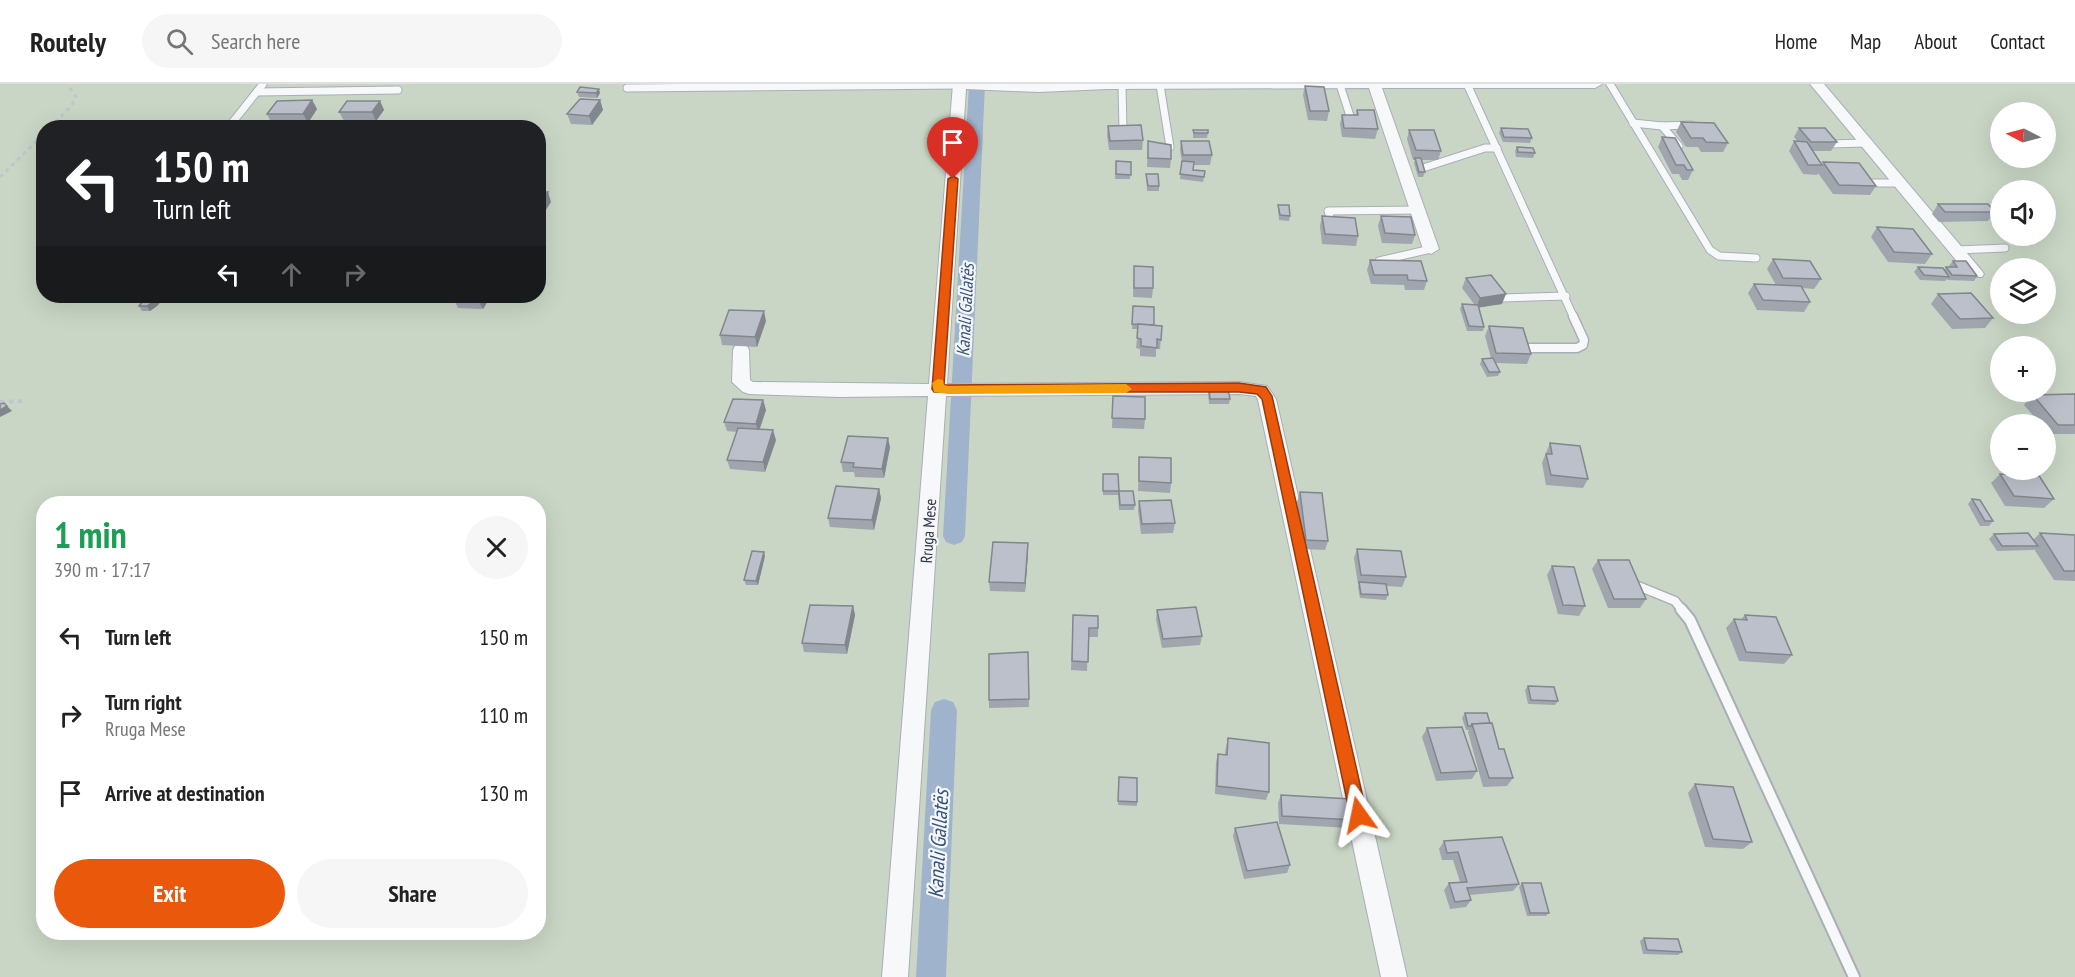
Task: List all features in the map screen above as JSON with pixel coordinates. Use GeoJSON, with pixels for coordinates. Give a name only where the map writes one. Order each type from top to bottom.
{"type":"FeatureCollection","features":[{"type":"Feature","properties":{"kind":"street"},"geometry":{"type":"LineString","coordinates":[[963,85],[995,88],[1122,85],[1595,84]]}},
{"type":"Feature","properties":{"kind":"street"},"geometry":{"type":"LineString","coordinates":[[1816,84],[1976,274]]}},
{"type":"Feature","properties":{"kind":"street","name":"Rruga Mese"},"geometry":{"type":"LineString","coordinates":[[895,977],[943,389],[963,85]]}},
{"type":"Feature","properties":{"kind":"street"},"geometry":{"type":"LineString","coordinates":[[1374,85],[1431,249]]}},
{"type":"Feature","properties":{"kind":"street"},"geometry":{"type":"LineString","coordinates":[[741,350],[741,382],[749,388],[839,391],[1239,388],[1261,390],[1268,399],[1394,977]]}},
{"type":"Feature","properties":{"kind":"lane"},"geometry":{"type":"LineString","coordinates":[[234,120],[263,84]]}},
{"type":"Feature","properties":{"kind":"lane"},"geometry":{"type":"LineString","coordinates":[[1467,84],[1580,327],[1583,345],[1577,348],[1524,348]]}},
{"type":"Feature","properties":{"kind":"lane"},"geometry":{"type":"LineString","coordinates":[[1610,84],[1710,250],[1719,256],[1756,258]]}},
{"type":"Feature","properties":{"kind":"lane"},"geometry":{"type":"LineString","coordinates":[[627,88],[963,85]]}},
{"type":"Feature","properties":{"kind":"lane"},"geometry":{"type":"LineString","coordinates":[[1122,85],[1123,131]]}},
{"type":"Feature","properties":{"kind":"lane"},"geometry":{"type":"LineString","coordinates":[[1160,85],[1170,147]]}},
{"type":"Feature","properties":{"kind":"lane"},"geometry":{"type":"LineString","coordinates":[[1340,85],[1352,122]]}},
{"type":"Feature","properties":{"kind":"lane"},"geometry":{"type":"LineString","coordinates":[[257,92],[398,90]]}},
{"type":"Feature","properties":{"kind":"lane"},"geometry":{"type":"LineString","coordinates":[[1633,123],[1662,126],[1691,125]]}},
{"type":"Feature","properties":{"kind":"lane"},"geometry":{"type":"LineString","coordinates":[[1662,126],[1679,146]]}},
{"type":"Feature","properties":{"kind":"lane"},"geometry":{"type":"LineString","coordinates":[[1828,144],[1866,143]]}},
{"type":"Feature","properties":{"kind":"lane"},"geometry":{"type":"LineString","coordinates":[[1425,167],[1485,148],[1497,148]]}},
{"type":"Feature","properties":{"kind":"lane"},"geometry":{"type":"LineString","coordinates":[[1866,183],[1900,183]]}},
{"type":"Feature","properties":{"kind":"lane"},"geometry":{"type":"LineString","coordinates":[[1331,221],[1328,211],[1419,213]]}},
{"type":"Feature","properties":{"kind":"lane"},"geometry":{"type":"LineString","coordinates":[[1389,222],[1385,216],[1419,213]]}},
{"type":"Feature","properties":{"kind":"lane"},"geometry":{"type":"LineString","coordinates":[[1957,250],[2005,248]]}},
{"type":"Feature","properties":{"kind":"lane"},"geometry":{"type":"LineString","coordinates":[[1379,261],[1431,249]]}},
{"type":"Feature","properties":{"kind":"lane"},"geometry":{"type":"LineString","coordinates":[[1502,298],[1566,296]]}},
{"type":"Feature","properties":{"kind":"lane"},"geometry":{"type":"LineString","coordinates":[[1638,586],[1675,601],[1690,620],[1854,977]]}},
{"type":"Feature","properties":{"kind":"path"},"geometry":{"type":"LineString","coordinates":[[58,120],[72,105],[76,97],[67,84]]}},
{"type":"Feature","properties":{"kind":"path"},"geometry":{"type":"LineString","coordinates":[[0,177],[36,142]]}},
{"type":"Feature","properties":{"kind":"path"},"geometry":{"type":"LineString","coordinates":[[0,402],[23,401]]}},
{"type":"Feature","properties":{"kind":"green space"},"geometry":{"type":"Polygon","coordinates":[[[0,84],[2075,84],[2075,977],[0,977],[0,84]]]}},
{"type":"Feature","properties":{"kind":"building"},"geometry":{"type":"Polygon","coordinates":[[[1305,86],[1324,87],[1329,111],[1310,111],[1305,86]]]}},
{"type":"Feature","properties":{"kind":"building"},"geometry":{"type":"Polygon","coordinates":[[[580,87],[599,89],[596,93],[577,92],[580,87]]]}},
{"type":"Feature","properties":{"kind":"building"},"geometry":{"type":"Polygon","coordinates":[[[580,99],[600,100],[589,116],[567,114],[580,99]]]}},
{"type":"Feature","properties":{"kind":"building"},"geometry":{"type":"Polygon","coordinates":[[[312,100],[303,114],[267,114],[277,101],[312,100]]]}},
{"type":"Feature","properties":{"kind":"building"},"geometry":{"type":"Polygon","coordinates":[[[347,101],[380,101],[372,112],[339,112],[347,101]]]}},
{"type":"Feature","properties":{"kind":"building"},"geometry":{"type":"Polygon","coordinates":[[[1357,110],[1374,110],[1378,129],[1344,128],[1342,115],[1358,115],[1357,110]]]}},
{"type":"Feature","properties":{"kind":"building"},"geometry":{"type":"Polygon","coordinates":[[[1681,122],[1714,123],[1728,143],[1706,142],[1703,138],[1691,138],[1681,122]]]}},
{"type":"Feature","properties":{"kind":"building"},"geometry":{"type":"Polygon","coordinates":[[[1141,125],[1143,140],[1110,141],[1108,126],[1141,125]]]}},
{"type":"Feature","properties":{"kind":"building"},"geometry":{"type":"Polygon","coordinates":[[[1501,128],[1528,129],[1532,138],[1504,137],[1501,128]]]}},
{"type":"Feature","properties":{"kind":"building"},"geometry":{"type":"Polygon","coordinates":[[[1799,128],[1825,128],[1837,142],[1811,142],[1799,128]]]}},
{"type":"Feature","properties":{"kind":"building"},"geometry":{"type":"Polygon","coordinates":[[[1193,130],[1208,130],[1208,133],[1194,133],[1193,130]]]}},
{"type":"Feature","properties":{"kind":"building"},"geometry":{"type":"Polygon","coordinates":[[[1409,130],[1434,130],[1441,151],[1416,150],[1409,130]]]}},
{"type":"Feature","properties":{"kind":"building"},"geometry":{"type":"Polygon","coordinates":[[[1662,137],[1675,138],[1693,170],[1687,170],[1684,165],[1676,165],[1662,137]]]}},
{"type":"Feature","properties":{"kind":"building"},"geometry":{"type":"Polygon","coordinates":[[[1148,141],[1171,145],[1171,159],[1148,158],[1148,141]]]}},
{"type":"Feature","properties":{"kind":"building"},"geometry":{"type":"Polygon","coordinates":[[[1181,141],[1209,141],[1212,155],[1183,155],[1181,141]]]}},
{"type":"Feature","properties":{"kind":"building"},"geometry":{"type":"Polygon","coordinates":[[[1794,141],[1807,142],[1822,165],[1808,165],[1794,141]]]}},
{"type":"Feature","properties":{"kind":"building"},"geometry":{"type":"Polygon","coordinates":[[[1517,147],[1533,148],[1535,153],[1518,152],[1517,147]]]}},
{"type":"Feature","properties":{"kind":"building"},"geometry":{"type":"Polygon","coordinates":[[[1415,158],[1421,158],[1425,172],[1419,172],[1415,158]]]}},
{"type":"Feature","properties":{"kind":"building"},"geometry":{"type":"Polygon","coordinates":[[[1116,161],[1131,162],[1131,175],[1116,174],[1116,161]]]}},
{"type":"Feature","properties":{"kind":"building"},"geometry":{"type":"Polygon","coordinates":[[[1182,161],[1194,162],[1193,170],[1205,171],[1204,177],[1180,174],[1182,161]]]}},
{"type":"Feature","properties":{"kind":"building"},"geometry":{"type":"Polygon","coordinates":[[[1823,162],[1859,163],[1876,186],[1839,185],[1823,162]]]}},
{"type":"Feature","properties":{"kind":"building"},"geometry":{"type":"Polygon","coordinates":[[[1146,174],[1158,174],[1159,186],[1148,186],[1146,174]]]}},
{"type":"Feature","properties":{"kind":"building"},"geometry":{"type":"Polygon","coordinates":[[[1938,204],[1988,204],[1990,206],[1990,212],[1945,212],[1938,204]]]}},
{"type":"Feature","properties":{"kind":"building"},"geometry":{"type":"Polygon","coordinates":[[[1278,205],[1289,205],[1290,216],[1280,215],[1278,205]]]}},
{"type":"Feature","properties":{"kind":"building"},"geometry":{"type":"Polygon","coordinates":[[[1322,216],[1355,218],[1358,236],[1325,234],[1322,216]]]}},
{"type":"Feature","properties":{"kind":"building"},"geometry":{"type":"Polygon","coordinates":[[[1381,216],[1411,217],[1415,235],[1385,233],[1381,216]]]}},
{"type":"Feature","properties":{"kind":"building"},"geometry":{"type":"Polygon","coordinates":[[[1877,227],[1913,229],[1932,254],[1894,252],[1877,227]]]}},
{"type":"Feature","properties":{"kind":"building"},"geometry":{"type":"Polygon","coordinates":[[[1773,259],[1810,261],[1821,279],[1783,278],[1773,259]]]}},
{"type":"Feature","properties":{"kind":"building"},"geometry":{"type":"Polygon","coordinates":[[[1370,260],[1421,261],[1427,281],[1408,280],[1407,275],[1374,275],[1370,260]]]}},
{"type":"Feature","properties":{"kind":"building"},"geometry":{"type":"Polygon","coordinates":[[[1953,261],[1966,261],[1977,276],[1952,275],[1946,267],[1957,267],[1953,261]]]}},
{"type":"Feature","properties":{"kind":"building"},"geometry":{"type":"Polygon","coordinates":[[[1134,266],[1153,267],[1153,288],[1134,288],[1134,266]]]}},
{"type":"Feature","properties":{"kind":"building"},"geometry":{"type":"Polygon","coordinates":[[[1918,267],[1943,268],[1949,277],[1924,275],[1918,267]]]}},
{"type":"Feature","properties":{"kind":"building"},"geometry":{"type":"Polygon","coordinates":[[[1491,275],[1506,294],[1480,298],[1466,278],[1491,275]]]}},
{"type":"Feature","properties":{"kind":"building"},"geometry":{"type":"Polygon","coordinates":[[[1754,284],[1801,286],[1810,302],[1763,300],[1754,284]]]}},
{"type":"Feature","properties":{"kind":"building"},"geometry":{"type":"Polygon","coordinates":[[[1971,293],[1990,315],[1990,318],[1960,319],[1938,294],[1971,293]]]}},
{"type":"Feature","properties":{"kind":"building"},"geometry":{"type":"Polygon","coordinates":[[[141,303],[151,303],[147,306],[139,306],[141,303]]]}},
{"type":"Feature","properties":{"kind":"building"},"geometry":{"type":"Polygon","coordinates":[[[1462,304],[1478,305],[1484,327],[1469,326],[1462,304]]]}},
{"type":"Feature","properties":{"kind":"building"},"geometry":{"type":"Polygon","coordinates":[[[1133,306],[1154,307],[1154,325],[1132,324],[1133,306]]]}},
{"type":"Feature","properties":{"kind":"building"},"geometry":{"type":"Polygon","coordinates":[[[729,310],[764,311],[755,337],[720,335],[729,310]]]}},
{"type":"Feature","properties":{"kind":"building"},"geometry":{"type":"Polygon","coordinates":[[[1138,324],[1162,326],[1161,340],[1157,339],[1157,348],[1141,346],[1141,339],[1137,338],[1138,324]]]}},
{"type":"Feature","properties":{"kind":"building"},"geometry":{"type":"Polygon","coordinates":[[[1489,326],[1523,328],[1531,354],[1496,353],[1489,326]]]}},
{"type":"Feature","properties":{"kind":"building"},"geometry":{"type":"Polygon","coordinates":[[[1493,358],[1500,372],[1489,372],[1482,359],[1493,358]]]}},
{"type":"Feature","properties":{"kind":"building"},"geometry":{"type":"Polygon","coordinates":[[[1209,389],[1228,389],[1230,399],[1210,399],[1209,389]]]}},
{"type":"Feature","properties":{"kind":"building"},"geometry":{"type":"Polygon","coordinates":[[[2056,394],[2075,394],[2075,425],[2058,425],[2056,414],[2049,414],[2039,402],[2056,402],[2056,394]]]}},
{"type":"Feature","properties":{"kind":"building"},"geometry":{"type":"Polygon","coordinates":[[[1113,396],[1145,397],[1145,419],[1112,418],[1113,396]]]}},
{"type":"Feature","properties":{"kind":"building"},"geometry":{"type":"Polygon","coordinates":[[[733,399],[763,400],[756,424],[724,422],[733,399]]]}},
{"type":"Feature","properties":{"kind":"building"},"geometry":{"type":"Polygon","coordinates":[[[4,403],[7,406],[0,410],[0,404],[4,403]]]}},
{"type":"Feature","properties":{"kind":"building"},"geometry":{"type":"Polygon","coordinates":[[[738,428],[773,430],[763,462],[727,460],[738,428]]]}},
{"type":"Feature","properties":{"kind":"building"},"geometry":{"type":"Polygon","coordinates":[[[848,436],[888,438],[882,469],[853,467],[854,463],[841,462],[848,436]]]}},
{"type":"Feature","properties":{"kind":"building"},"geometry":{"type":"Polygon","coordinates":[[[1550,443],[1580,446],[1588,479],[1551,475],[1546,454],[1552,454],[1550,443]]]}},
{"type":"Feature","properties":{"kind":"building"},"geometry":{"type":"Polygon","coordinates":[[[1139,457],[1171,458],[1171,483],[1139,481],[1139,457]]]}},
{"type":"Feature","properties":{"kind":"building"},"geometry":{"type":"Polygon","coordinates":[[[1103,474],[1118,474],[1119,491],[1103,491],[1103,474]]]}},
{"type":"Feature","properties":{"kind":"building"},"geometry":{"type":"Polygon","coordinates":[[[2004,480],[2042,480],[2054,499],[2014,496],[2004,480]]]}},
{"type":"Feature","properties":{"kind":"building"},"geometry":{"type":"Polygon","coordinates":[[[836,486],[879,489],[872,520],[828,518],[836,486]]]}},
{"type":"Feature","properties":{"kind":"building"},"geometry":{"type":"Polygon","coordinates":[[[1119,491],[1133,491],[1135,505],[1120,505],[1119,491]]]}},
{"type":"Feature","properties":{"kind":"building"},"geometry":{"type":"Polygon","coordinates":[[[1300,492],[1322,493],[1328,541],[1306,540],[1300,492]]]}},
{"type":"Feature","properties":{"kind":"building"},"geometry":{"type":"Polygon","coordinates":[[[1972,499],[1980,500],[1993,521],[1985,521],[1972,499]]]}},
{"type":"Feature","properties":{"kind":"building"},"geometry":{"type":"Polygon","coordinates":[[[1171,500],[1175,523],[1142,524],[1139,501],[1171,500]]]}},
{"type":"Feature","properties":{"kind":"building"},"geometry":{"type":"Polygon","coordinates":[[[2028,533],[2038,546],[2002,546],[1994,534],[2028,533]]]}},
{"type":"Feature","properties":{"kind":"building"},"geometry":{"type":"Polygon","coordinates":[[[2040,533],[2075,535],[2075,571],[2064,571],[2040,533]]]}},
{"type":"Feature","properties":{"kind":"building"},"geometry":{"type":"Polygon","coordinates":[[[993,542],[1028,543],[1025,583],[989,582],[993,542]]]}},
{"type":"Feature","properties":{"kind":"building"},"geometry":{"type":"Polygon","coordinates":[[[1357,549],[1401,551],[1406,577],[1361,575],[1357,549]]]}},
{"type":"Feature","properties":{"kind":"building"},"geometry":{"type":"Polygon","coordinates":[[[752,551],[764,552],[756,581],[744,580],[752,551]]]}},
{"type":"Feature","properties":{"kind":"building"},"geometry":{"type":"Polygon","coordinates":[[[1598,560],[1629,560],[1646,599],[1614,599],[1598,560]]]}},
{"type":"Feature","properties":{"kind":"building"},"geometry":{"type":"Polygon","coordinates":[[[1552,566],[1574,567],[1585,606],[1563,605],[1552,566]]]}},
{"type":"Feature","properties":{"kind":"building"},"geometry":{"type":"Polygon","coordinates":[[[1359,582],[1386,584],[1388,595],[1361,594],[1359,582]]]}},
{"type":"Feature","properties":{"kind":"building"},"geometry":{"type":"Polygon","coordinates":[[[810,605],[853,606],[845,645],[802,643],[810,605]]]}},
{"type":"Feature","properties":{"kind":"building"},"geometry":{"type":"Polygon","coordinates":[[[1196,607],[1202,636],[1163,639],[1157,610],[1196,607]]]}},
{"type":"Feature","properties":{"kind":"building"},"geometry":{"type":"Polygon","coordinates":[[[1073,615],[1098,616],[1098,628],[1089,628],[1088,662],[1072,661],[1073,615]]]}},
{"type":"Feature","properties":{"kind":"building"},"geometry":{"type":"Polygon","coordinates":[[[1745,615],[1776,617],[1792,655],[1746,652],[1734,619],[1747,620],[1745,615]]]}},
{"type":"Feature","properties":{"kind":"building"},"geometry":{"type":"Polygon","coordinates":[[[1028,652],[1029,699],[989,700],[989,654],[1028,652]]]}},
{"type":"Feature","properties":{"kind":"building"},"geometry":{"type":"Polygon","coordinates":[[[1528,686],[1554,687],[1558,701],[1531,700],[1528,686]]]}},
{"type":"Feature","properties":{"kind":"building"},"geometry":{"type":"Polygon","coordinates":[[[1465,713],[1487,713],[1490,723],[1468,726],[1465,713]]]}},
{"type":"Feature","properties":{"kind":"building"},"geometry":{"type":"Polygon","coordinates":[[[1492,723],[1499,749],[1504,749],[1513,778],[1489,778],[1472,724],[1492,723]]]}},
{"type":"Feature","properties":{"kind":"building"},"geometry":{"type":"Polygon","coordinates":[[[1462,727],[1477,771],[1441,773],[1427,728],[1462,727]]]}},
{"type":"Feature","properties":{"kind":"building"},"geometry":{"type":"Polygon","coordinates":[[[1228,738],[1269,743],[1269,792],[1217,786],[1218,754],[1227,755],[1228,738]]]}},
{"type":"Feature","properties":{"kind":"building"},"geometry":{"type":"Polygon","coordinates":[[[1119,777],[1137,778],[1137,802],[1118,801],[1119,777]]]}},
{"type":"Feature","properties":{"kind":"building"},"geometry":{"type":"Polygon","coordinates":[[[1695,784],[1733,787],[1752,842],[1713,839],[1695,784]]]}},
{"type":"Feature","properties":{"kind":"building"},"geometry":{"type":"Polygon","coordinates":[[[1281,795],[1351,799],[1354,820],[1282,816],[1281,795]]]}},
{"type":"Feature","properties":{"kind":"building"},"geometry":{"type":"Polygon","coordinates":[[[1277,822],[1290,865],[1247,871],[1235,828],[1277,822]]]}},
{"type":"Feature","properties":{"kind":"building"},"geometry":{"type":"Polygon","coordinates":[[[1502,837],[1519,884],[1467,888],[1471,900],[1455,902],[1449,883],[1467,882],[1458,852],[1447,853],[1444,841],[1502,837]]]}},
{"type":"Feature","properties":{"kind":"building"},"geometry":{"type":"Polygon","coordinates":[[[1522,883],[1541,883],[1549,913],[1530,913],[1522,883]]]}},
{"type":"Feature","properties":{"kind":"building"},"geometry":{"type":"Polygon","coordinates":[[[1644,938],[1678,939],[1682,952],[1647,950],[1644,938]]]}},
{"type":"Feature","properties":{"kind":"waterway","name":"Kanali Gallatës"},"geometry":{"type":"LineString","coordinates":[[954,536],[977,84]]}},
{"type":"Feature","properties":{"kind":"waterway","name":"Kanali Gallatës"},"geometry":{"type":"LineString","coordinates":[[931,977],[944,710]]}},
{"type":"Feature","properties":{"kind":"slow traffic"},"geometry":{"type":"LineString","coordinates":[[938,383],[938,389],[948,390],[1126,389]]}},
{"type":"Feature","properties":{"kind":"route"},"geometry":{"type":"LineString","coordinates":[[953,179],[938,389],[1251,388],[1261,390],[1268,399],[1359,815]]}}]}
